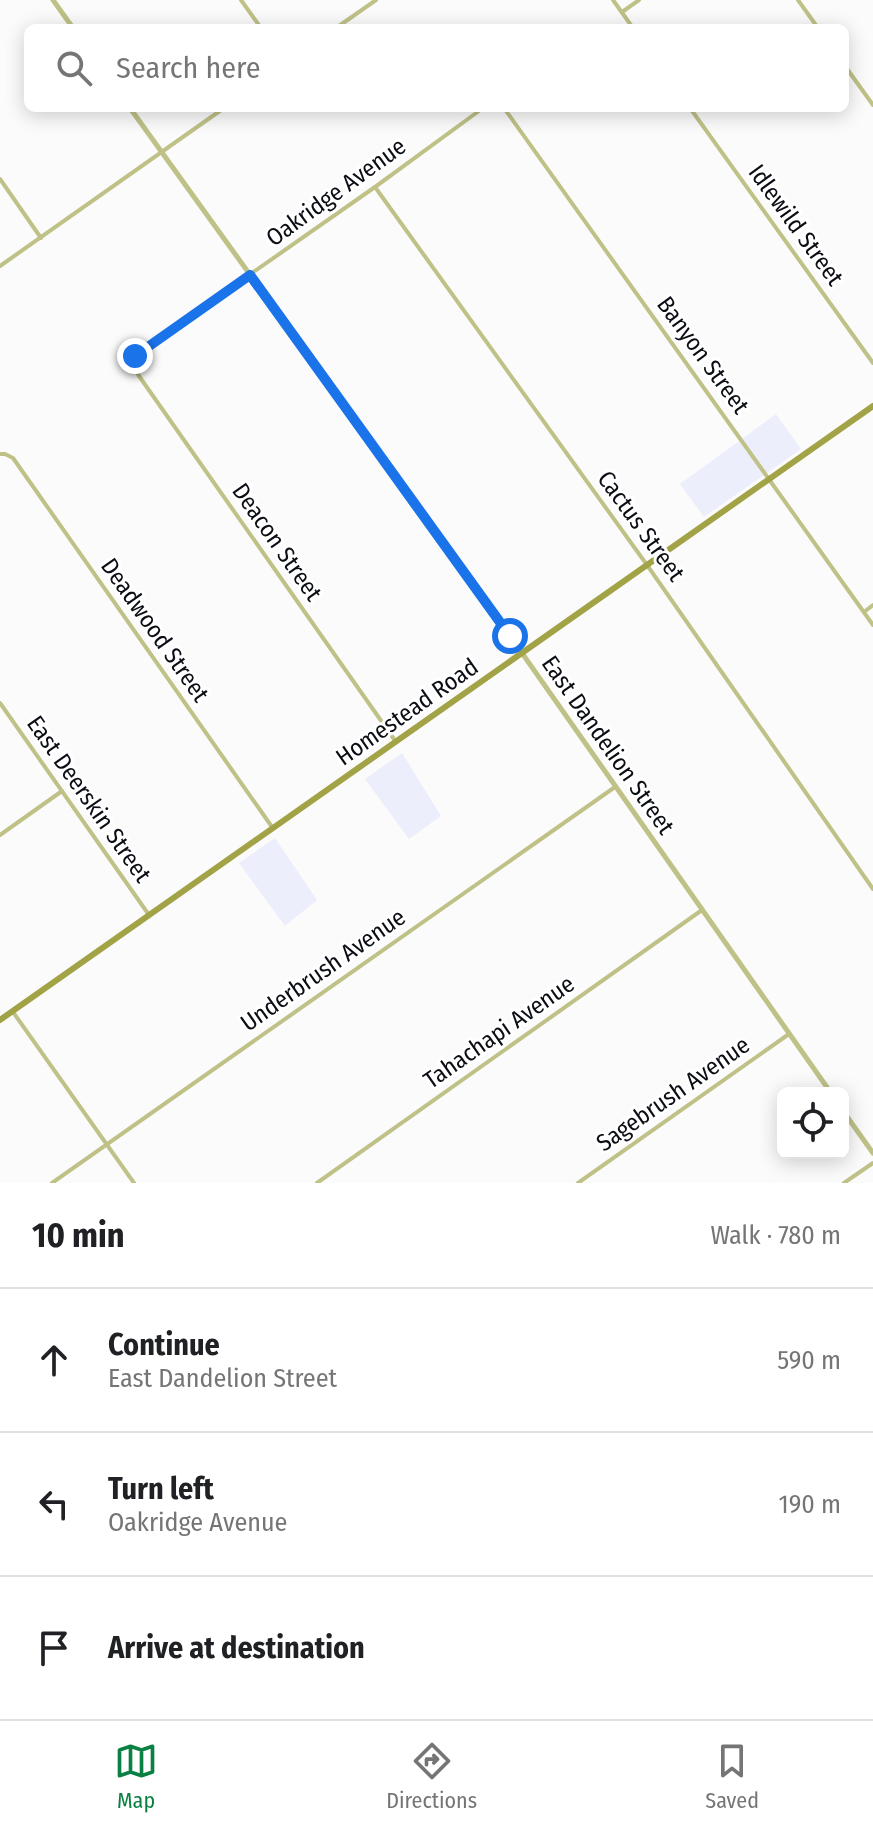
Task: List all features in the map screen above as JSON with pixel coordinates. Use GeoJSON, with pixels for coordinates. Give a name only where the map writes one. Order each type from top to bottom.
{"type":"FeatureCollection","features":[{"type":"Feature","properties":{"kind":"main road","name":"Homestead Road"},"geometry":{"type":"LineString","coordinates":[[0,1020],[873,406]]}},
{"type":"Feature","properties":{"kind":"street"},"geometry":{"type":"LineString","coordinates":[[53,0],[70,24]]}},
{"type":"Feature","properties":{"kind":"street"},"geometry":{"type":"LineString","coordinates":[[241,0],[258,24]]}},
{"type":"Feature","properties":{"kind":"street"},"geometry":{"type":"LineString","coordinates":[[342,24],[376,0]]}},
{"type":"Feature","properties":{"kind":"street"},"geometry":{"type":"LineString","coordinates":[[613,0],[630,24]]}},
{"type":"Feature","properties":{"kind":"street"},"geometry":{"type":"LineString","coordinates":[[622,12],[639,0]]}},
{"type":"Feature","properties":{"kind":"street"},"geometry":{"type":"LineString","coordinates":[[798,0],[815,24]]}},
{"type":"Feature","properties":{"kind":"street"},"geometry":{"type":"LineString","coordinates":[[849,72],[873,105]]}},
{"type":"Feature","properties":{"kind":"street","name":"East Dandelion Street"},"geometry":{"type":"LineString","coordinates":[[133,112],[522,653],[827,1087]]}},
{"type":"Feature","properties":{"kind":"street"},"geometry":{"type":"LineString","coordinates":[[0,266],[218,112]]}},
{"type":"Feature","properties":{"kind":"street","name":"Oakridge Avenue"},"geometry":{"type":"LineString","coordinates":[[134,361],[142,350],[478,112]]}},
{"type":"Feature","properties":{"kind":"street","name":"Banyon Street"},"geometry":{"type":"LineString","coordinates":[[507,112],[873,625]]}},
{"type":"Feature","properties":{"kind":"street","name":"Idlewild Street"},"geometry":{"type":"LineString","coordinates":[[693,112],[873,363]]}},
{"type":"Feature","properties":{"kind":"street"},"geometry":{"type":"LineString","coordinates":[[0,179],[41,238]]}},
{"type":"Feature","properties":{"kind":"street","name":"Cactus Street"},"geometry":{"type":"LineString","coordinates":[[375,187],[647,565],[873,889]]}},
{"type":"Feature","properties":{"kind":"street","name":"Deacon Street"},"geometry":{"type":"LineString","coordinates":[[134,361],[139,376],[396,742]]}},
{"type":"Feature","properties":{"kind":"street","name":"Deadwood Street"},"geometry":{"type":"LineString","coordinates":[[3,454],[13,458],[273,828]]}},
{"type":"Feature","properties":{"kind":"street"},"geometry":{"type":"LineString","coordinates":[[864,612],[873,605]]}},
{"type":"Feature","properties":{"kind":"street","name":"East Deerskin Street"},"geometry":{"type":"LineString","coordinates":[[0,703],[149,915]]}},
{"type":"Feature","properties":{"kind":"street","name":"Underbrush Avenue"},"geometry":{"type":"LineString","coordinates":[[52,1183],[615,787]]}},
{"type":"Feature","properties":{"kind":"street"},"geometry":{"type":"LineString","coordinates":[[0,835],[62,791]]}},
{"type":"Feature","properties":{"kind":"street","name":"Tahachapi Avenue"},"geometry":{"type":"LineString","coordinates":[[317,1183],[702,910]]}},
{"type":"Feature","properties":{"kind":"street"},"geometry":{"type":"LineString","coordinates":[[13,1011],[134,1183]]}},
{"type":"Feature","properties":{"kind":"street","name":"Sagebrush Avenue"},"geometry":{"type":"LineString","coordinates":[[578,1183],[789,1034]]}},
{"type":"Feature","properties":{"kind":"street"},"geometry":{"type":"LineString","coordinates":[[849,1119],[873,1153]]}},
{"type":"Feature","properties":{"kind":"street"},"geometry":{"type":"LineString","coordinates":[[844,1183],[873,1163]]}},
{"type":"Feature","properties":{"kind":"shaded area"},"geometry":{"type":"Polygon","coordinates":[[[776,414],[801,449],[704,517],[680,484],[776,414]]]}},
{"type":"Feature","properties":{"kind":"shaded area"},"geometry":{"type":"Polygon","coordinates":[[[402,753],[441,816],[409,839],[365,779],[402,753]]]}},
{"type":"Feature","properties":{"kind":"shaded area"},"geometry":{"type":"Polygon","coordinates":[[[275,838],[317,900],[285,926],[239,863],[275,838]]]}},
{"type":"Feature","properties":{"kind":"route"},"geometry":{"type":"LineString","coordinates":[[135,356],[250,275],[510,636]]}}]}
